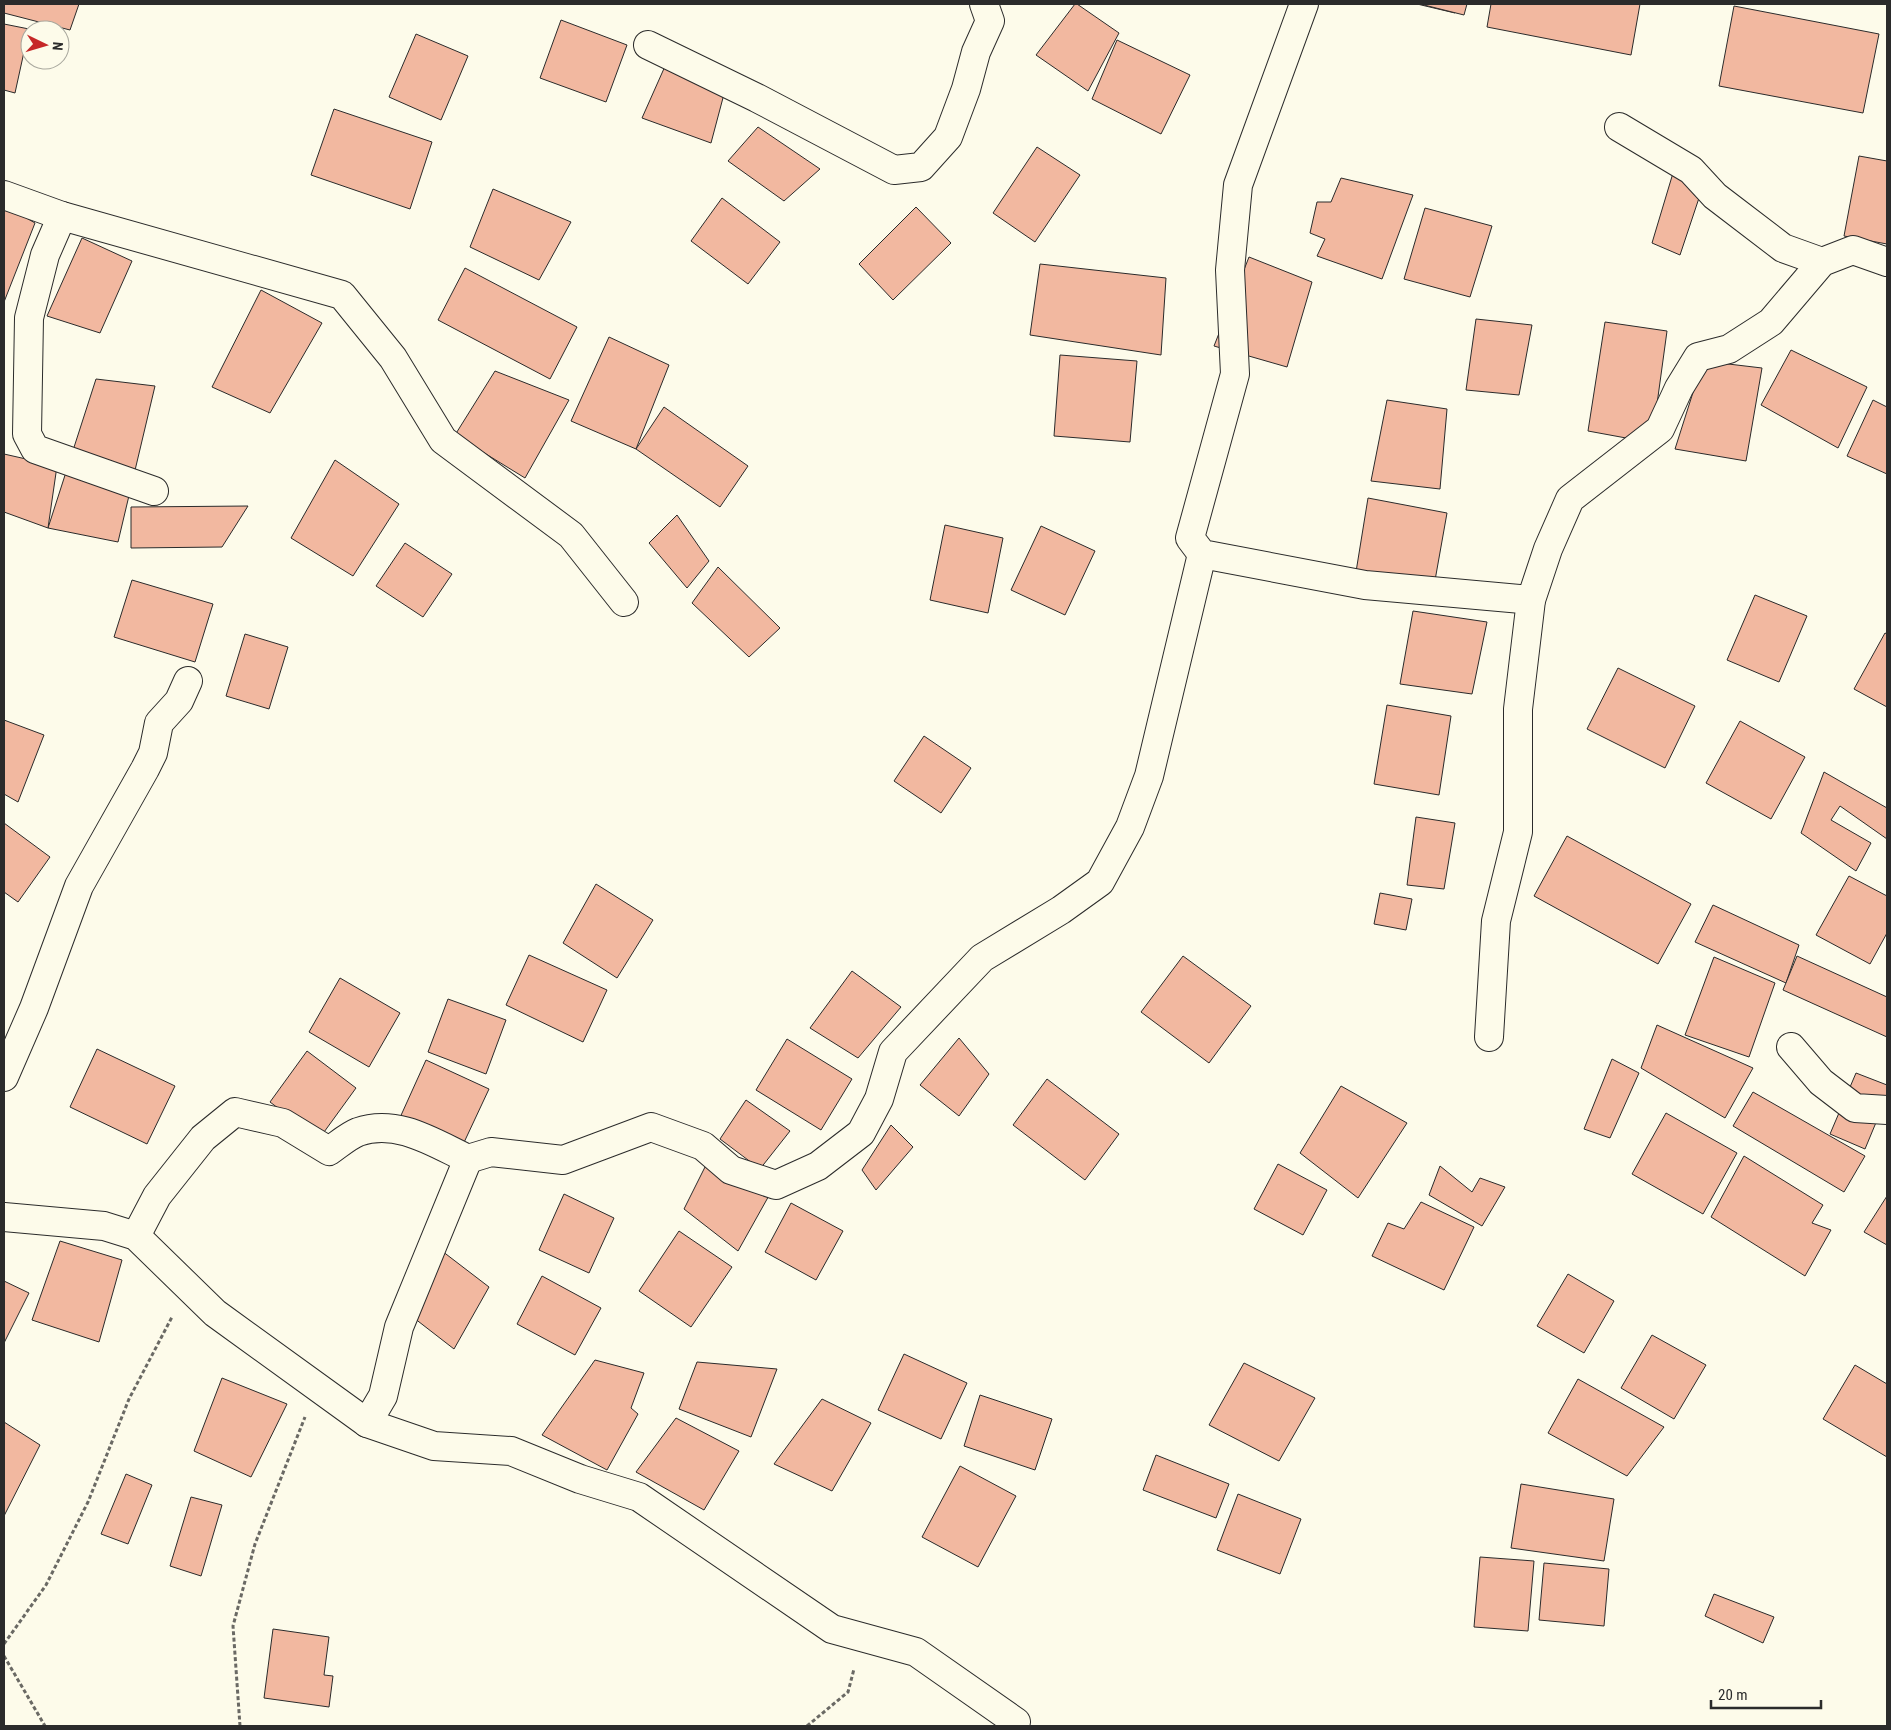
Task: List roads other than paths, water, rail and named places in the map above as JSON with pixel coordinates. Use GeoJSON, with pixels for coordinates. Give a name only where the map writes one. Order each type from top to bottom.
{"type":"FeatureCollection","features":[{"type":"Feature","properties":{"kind":"street"},"geometry":{"type":"LineString","coordinates":[[648,45],[757,98],[894,170],[921,167],[948,137],[966,89],[976,52],[990,22],[984,4]]}},
{"type":"Feature","properties":{"kind":"street"},"geometry":{"type":"LineString","coordinates":[[1304,4],[1238,185],[1230,270],[1235,374],[1190,538],[1202,554],[1365,585],[1531,600]]}},
{"type":"Feature","properties":{"kind":"street"},"geometry":{"type":"LineString","coordinates":[[1620,127],[1691,170],[1715,196],[1782,248],[1822,262]]}},
{"type":"Feature","properties":{"kind":"street"},"geometry":{"type":"LineString","coordinates":[[4,195],[62,216],[342,295],[393,358],[443,440],[571,535],[624,602]]}},
{"type":"Feature","properties":{"kind":"street"},"geometry":{"type":"LineString","coordinates":[[62,216],[45,255],[29,318],[26,434],[35,449],[154,492]]}},
{"type":"Feature","properties":{"kind":"street"},"geometry":{"type":"LineString","coordinates":[[1489,1037],[1496,921],[1518,832],[1518,709],[1531,600],[1548,548],[1570,499],[1660,429],[1679,388],[1698,356],[1729,349],[1771,322],[1822,262],[1853,250],[1887,262]]}},
{"type":"Feature","properties":{"kind":"street"},"geometry":{"type":"LineString","coordinates":[[136,1236],[157,1196],[203,1138],[235,1112],[283,1123],[329,1151],[357,1133],[382,1127],[408,1132],[468,1159],[491,1152],[563,1160],[650,1127],[703,1146],[731,1170],[776,1185],[818,1166],[861,1133],[879,1099],[893,1052],[982,958],[1062,910],[1100,882],[1130,827],[1149,776],[1202,554]]}},
{"type":"Feature","properties":{"kind":"street"},"geometry":{"type":"LineString","coordinates":[[4,1077],[34,1008],[79,886],[153,753],[159,723],[179,701],[188,681]]}},
{"type":"Feature","properties":{"kind":"street"},"geometry":{"type":"LineString","coordinates":[[1791,1047],[1820,1082],[1854,1108],[1887,1110]]}},
{"type":"Feature","properties":{"kind":"street"},"geometry":{"type":"LineString","coordinates":[[367,1423],[383,1396],[399,1327],[468,1159]]}},
{"type":"Feature","properties":{"kind":"street"},"geometry":{"type":"LineString","coordinates":[[4,1217],[104,1226],[136,1236],[215,1312],[367,1423],[434,1446],[510,1451],[580,1479],[639,1497],[832,1629],[916,1652],[1016,1722]]}}]}
